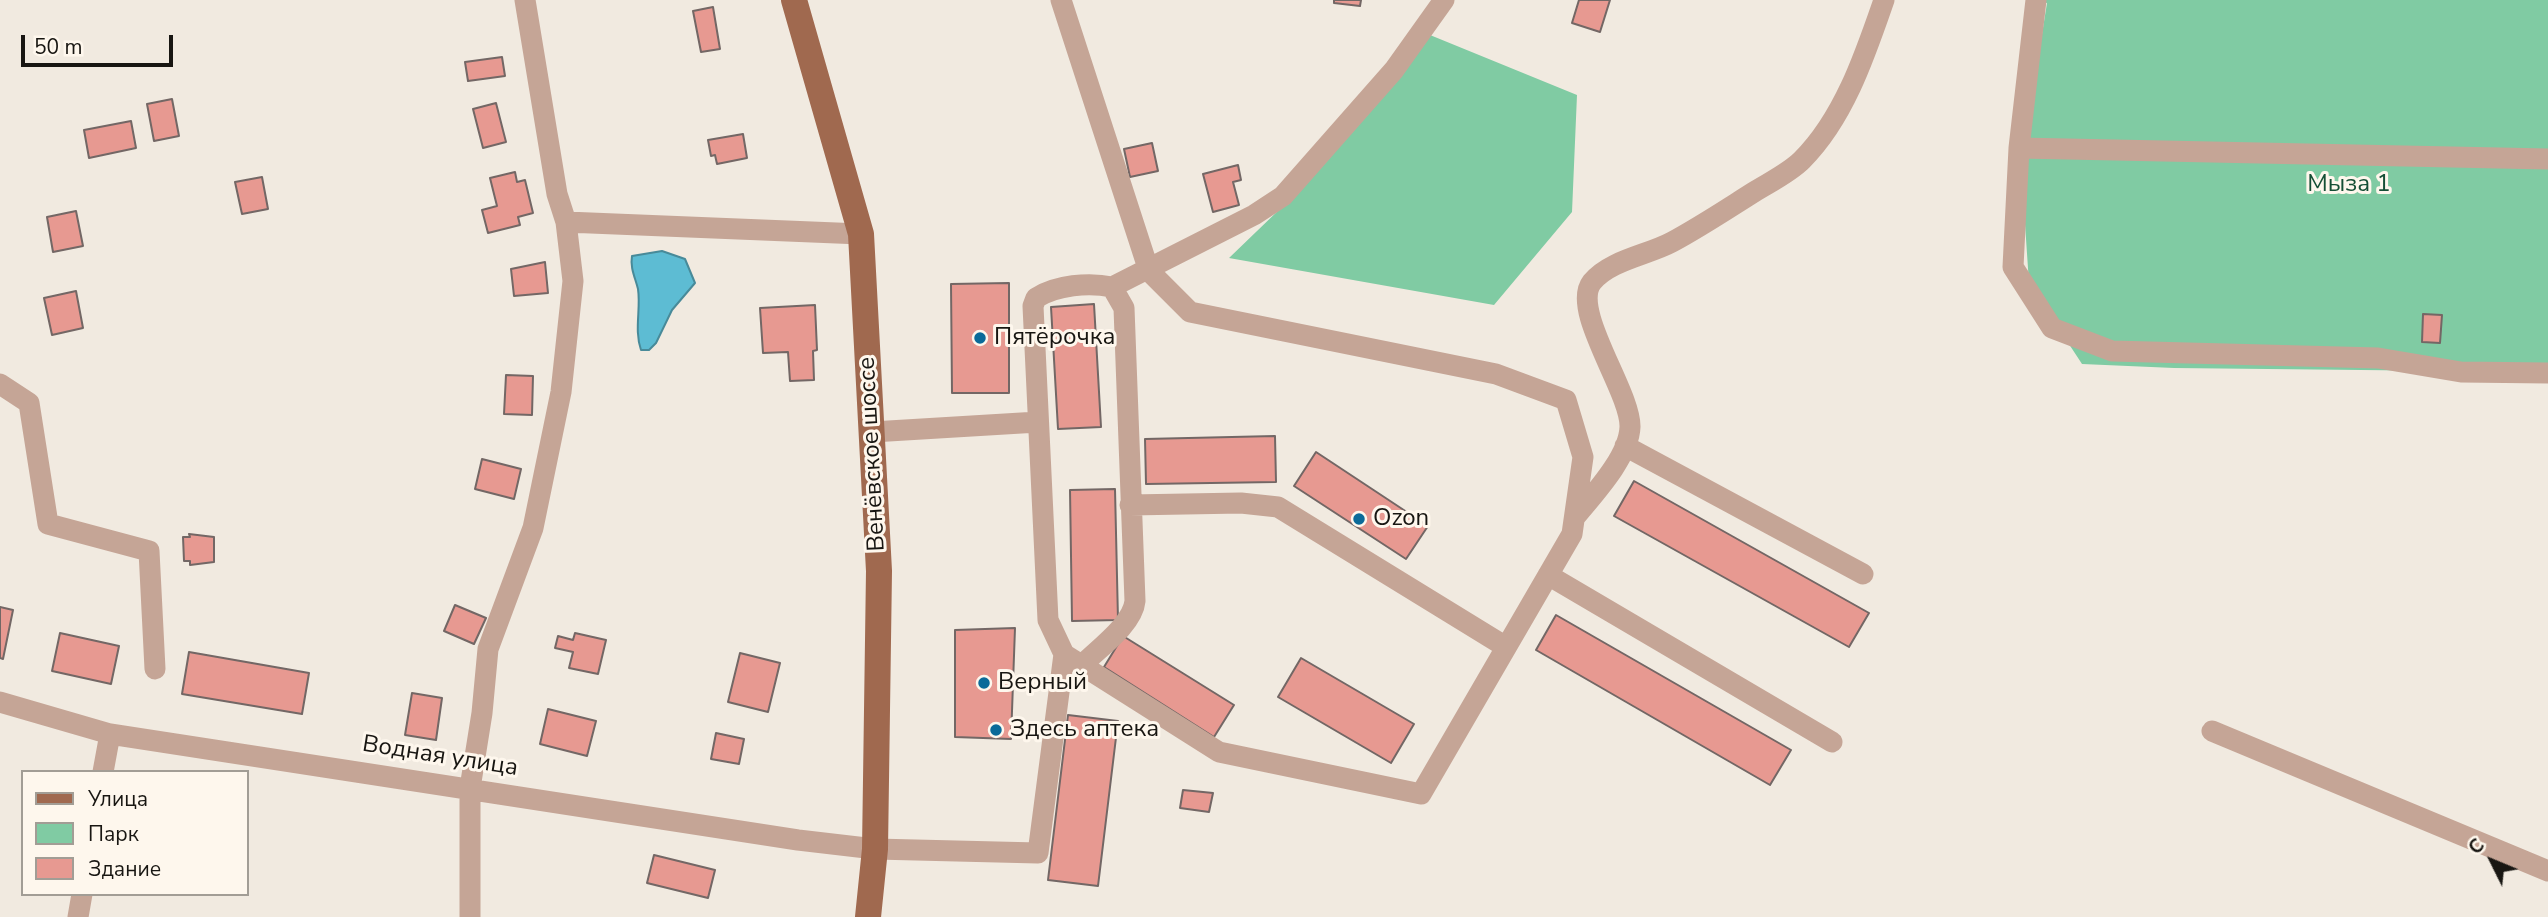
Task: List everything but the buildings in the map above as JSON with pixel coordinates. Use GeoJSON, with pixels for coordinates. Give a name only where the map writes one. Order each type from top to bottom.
{"type":"FeatureCollection","features":[{"type":"Feature","properties":{"kind":"main road","name":"Венёвское шоссе"},"geometry":{"type":"LineString","coordinates":[[794,0],[861,234],[879,571],[875,849],[869,917]]}},
{"type":"Feature","properties":{"kind":"street"},"geometry":{"type":"LineString","coordinates":[[470,917],[470,788],[482,713],[488,649],[533,528],[554,438],[573,281],[566,222],[557,194],[524,0]]}},
{"type":"Feature","properties":{"kind":"street"},"geometry":{"type":"LineString","coordinates":[[1061,0],[1149,271],[1190,312],[1496,374],[1566,400],[1583,457],[1572,534],[1421,794],[1219,752],[1073,659],[1048,620],[1033,324],[1036,298],[1059,289],[1100,285],[1111,287],[1149,271],[1254,215],[1283,196],[1394,70],[1444,0]]}},
{"type":"Feature","properties":{"kind":"street"},"geometry":{"type":"LineString","coordinates":[[1574,519],[1610,473],[1625,446],[1630,428],[1627,413],[1590,315],[1587,293],[1591,283],[1605,271],[1658,250],[1690,233],[1800,162],[1827,128],[1843,99],[1867,48],[1884,0]]}},
{"type":"Feature","properties":{"kind":"street"},"geometry":{"type":"LineString","coordinates":[[2036,0],[2020,148],[2013,267],[2052,328],[2112,351],[2378,358],[2461,372],[2548,373]]}},
{"type":"Feature","properties":{"kind":"street"},"geometry":{"type":"LineString","coordinates":[[2020,148],[2548,159]]}},
{"type":"Feature","properties":{"kind":"street"},"geometry":{"type":"LineString","coordinates":[[566,222],[861,234]]}},
{"type":"Feature","properties":{"kind":"street"},"geometry":{"type":"LineString","coordinates":[[1073,659],[1134,609],[1124,308],[1111,287]]}},
{"type":"Feature","properties":{"kind":"street"},"geometry":{"type":"LineString","coordinates":[[0,384],[29,403],[48,524],[149,551],[155,669]]}},
{"type":"Feature","properties":{"kind":"street"},"geometry":{"type":"LineString","coordinates":[[872,432],[1038,422]]}},
{"type":"Feature","properties":{"kind":"street"},"geometry":{"type":"LineString","coordinates":[[1625,446],[1863,575]]}},
{"type":"Feature","properties":{"kind":"street"},"geometry":{"type":"LineString","coordinates":[[1130,505],[1241,503],[1278,507],[1506,647]]}},
{"type":"Feature","properties":{"kind":"street"},"geometry":{"type":"LineString","coordinates":[[1548,575],[1832,742]]}},
{"type":"Feature","properties":{"kind":"street","name":"Водная улица"},"geometry":{"type":"LineString","coordinates":[[0,702],[110,734],[798,840],[875,849],[1038,853],[1073,659]]}},
{"type":"Feature","properties":{"kind":"street"},"geometry":{"type":"LineString","coordinates":[[2212,731],[2548,871]]}},
{"type":"Feature","properties":{"kind":"street"},"geometry":{"type":"LineString","coordinates":[[103,770],[110,734]]}},
{"type":"Feature","properties":{"kind":"street"},"geometry":{"type":"LineString","coordinates":[[78,917],[82,896]]}},
{"type":"Feature","properties":{"kind":"green space","name":"Мыза 1"},"geometry":{"type":"Polygon","coordinates":[[[2031,0],[2548,0],[2548,372],[2174,368],[2082,364],[2029,283],[2021,165],[2047,3],[2031,0]]]}},
{"type":"Feature","properties":{"kind":"green space"},"geometry":{"type":"Polygon","coordinates":[[[1430,35],[1577,95],[1572,212],[1494,305],[1229,258],[1284,205],[1430,35]]]}},
{"type":"Feature","properties":{"kind":"water"},"geometry":{"type":"Polygon","coordinates":[[[662,251],[685,259],[695,283],[672,310],[656,343],[649,350],[641,350],[638,335],[638,289],[632,269],[632,256],[662,251]]]}},
{"type":"Feature","properties":{"kind":"place","name":"Пятёрочка"},"geometry":{"type":"Point","coordinates":[980,338]}},
{"type":"Feature","properties":{"kind":"place","name":"Ozon"},"geometry":{"type":"Point","coordinates":[1359,519]}},
{"type":"Feature","properties":{"kind":"place","name":"Верный"},"geometry":{"type":"Point","coordinates":[984,683]}},
{"type":"Feature","properties":{"kind":"place","name":"Здесь аптека"},"geometry":{"type":"Point","coordinates":[996,730]}}]}
